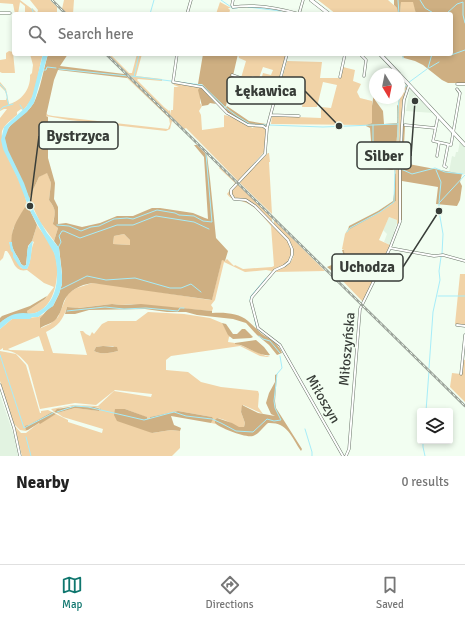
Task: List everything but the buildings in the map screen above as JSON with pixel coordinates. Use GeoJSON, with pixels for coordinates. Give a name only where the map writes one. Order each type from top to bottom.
{"type":"FeatureCollection","features":[{"type":"Feature","properties":{"kind":"street"},"geometry":{"type":"LineString","coordinates":[[188,12],[191,0]]}},
{"type":"Feature","properties":{"kind":"street"},"geometry":{"type":"LineString","coordinates":[[233,0],[233,7],[247,6],[292,12]]}},
{"type":"Feature","properties":{"kind":"street"},"geometry":{"type":"LineString","coordinates":[[300,12],[303,0]]}},
{"type":"Feature","properties":{"kind":"street"},"geometry":{"type":"LineString","coordinates":[[311,0],[326,12]]}},
{"type":"Feature","properties":{"kind":"street"},"geometry":{"type":"LineString","coordinates":[[0,12],[10,13]]}},
{"type":"Feature","properties":{"kind":"street"},"geometry":{"type":"LineString","coordinates":[[177,56],[173,82],[202,87],[227,113],[248,125],[267,128],[286,56]]}},
{"type":"Feature","properties":{"kind":"street"},"geometry":{"type":"LineString","coordinates":[[340,77],[345,56]]}},
{"type":"Feature","properties":{"kind":"street"},"geometry":{"type":"LineString","coordinates":[[362,56],[366,60],[364,76]]}},
{"type":"Feature","properties":{"kind":"street"},"geometry":{"type":"LineString","coordinates":[[382,56],[393,68]]}},
{"type":"Feature","properties":{"kind":"street"},"geometry":{"type":"LineString","coordinates":[[232,75],[287,94],[295,99]]}},
{"type":"Feature","properties":{"kind":"street"},"geometry":{"type":"LineString","coordinates":[[405,81],[465,145]]}},
{"type":"Feature","properties":{"kind":"street","name":"Miłoszyńska"},"geometry":{"type":"LineString","coordinates":[[344,456],[350,449],[360,309],[390,248],[400,222],[402,125],[404,100],[408,84]]}},
{"type":"Feature","properties":{"kind":"street"},"geometry":{"type":"LineString","coordinates":[[458,84],[465,84]]}},
{"type":"Feature","properties":{"kind":"street"},"geometry":{"type":"LineString","coordinates":[[446,167],[444,166],[448,145],[451,145],[454,133],[460,93],[457,89]]}},
{"type":"Feature","properties":{"kind":"street"},"geometry":{"type":"LineString","coordinates":[[271,115],[299,116]]}},
{"type":"Feature","properties":{"kind":"street"},"geometry":{"type":"LineString","coordinates":[[438,116],[433,141],[448,145]]}},
{"type":"Feature","properties":{"kind":"street"},"geometry":{"type":"LineString","coordinates":[[405,125],[435,128]]}},
{"type":"Feature","properties":{"kind":"street","name":"Miłoszyn"},"geometry":{"type":"LineString","coordinates":[[267,128],[265,154],[232,190],[231,194],[234,199],[246,200],[252,204],[289,242],[292,250],[291,259],[286,265],[275,270],[251,300],[258,328],[279,344],[344,456]]}},
{"type":"Feature","properties":{"kind":"street"},"geometry":{"type":"LineString","coordinates":[[437,156],[439,143]]}},
{"type":"Feature","properties":{"kind":"street"},"geometry":{"type":"LineString","coordinates":[[390,248],[434,256],[443,255],[465,261]]}},
{"type":"Feature","properties":{"kind":"street"},"geometry":{"type":"LineString","coordinates":[[457,325],[465,326]]}},
{"type":"Feature","properties":{"kind":"street"},"geometry":{"type":"LineString","coordinates":[[461,374],[465,335]]}},
{"type":"Feature","properties":{"kind":"street"},"geometry":{"type":"LineString","coordinates":[[0,385],[14,428],[20,456]]}},
{"type":"Feature","properties":{"kind":"shaded area"},"geometry":{"type":"Polygon","coordinates":[[[0,0],[20,0],[36,12],[25,12],[25,6],[20,2],[18,12],[15,12],[13,4],[0,3],[0,0]]]}},
{"type":"Feature","properties":{"kind":"shaded area"},"geometry":{"type":"Polygon","coordinates":[[[30,0],[50,0],[57,7],[57,12],[38,12],[38,10],[30,0]]]}},
{"type":"Feature","properties":{"kind":"shaded area"},"geometry":{"type":"Polygon","coordinates":[[[64,0],[74,0],[73,12],[65,12],[62,9],[64,0]]]}},
{"type":"Feature","properties":{"kind":"shaded area"},"geometry":{"type":"Polygon","coordinates":[[[318,0],[388,0],[397,8],[398,12],[333,12],[318,0]]]}},
{"type":"Feature","properties":{"kind":"shaded area"},"geometry":{"type":"Polygon","coordinates":[[[394,0],[465,0],[465,83],[448,83],[423,65],[402,56],[453,56],[453,12],[416,12],[413,2],[401,2],[400,12],[398,12],[397,8],[394,5],[394,0]]]}},
{"type":"Feature","properties":{"kind":"shaded area"},"geometry":{"type":"Polygon","coordinates":[[[220,2],[231,8],[228,8],[230,12],[217,12],[220,2]]]}},
{"type":"Feature","properties":{"kind":"shaded area"},"geometry":{"type":"Polygon","coordinates":[[[401,2],[414,2],[416,12],[400,12],[401,2]]]}},
{"type":"Feature","properties":{"kind":"shaded area"},"geometry":{"type":"Polygon","coordinates":[[[9,51],[12,52],[15,73],[0,72],[0,60],[6,59],[6,53],[9,51]]]}},
{"type":"Feature","properties":{"kind":"shaded area"},"geometry":{"type":"Polygon","coordinates":[[[31,56],[42,56],[32,98],[23,110],[21,109],[17,112],[17,115],[6,124],[2,131],[3,143],[7,155],[21,184],[27,204],[13,229],[12,242],[9,242],[12,250],[21,268],[27,269],[30,262],[34,242],[32,241],[37,225],[53,251],[57,263],[56,282],[54,292],[50,300],[37,312],[28,314],[27,311],[45,299],[54,287],[44,283],[27,270],[22,270],[16,267],[7,251],[5,251],[3,258],[0,261],[0,118],[7,109],[0,111],[0,100],[6,100],[7,97],[5,91],[0,86],[0,82],[6,89],[9,104],[18,100],[25,93],[29,85],[33,65],[31,56]]]}},
{"type":"Feature","properties":{"kind":"shaded area"},"geometry":{"type":"Polygon","coordinates":[[[48,56],[67,56],[60,66],[125,73],[128,77],[58,70],[54,80],[46,116],[48,117],[48,158],[55,183],[54,199],[58,207],[58,224],[66,223],[82,227],[100,223],[117,216],[133,216],[152,208],[193,213],[208,219],[204,157],[194,145],[197,145],[207,155],[216,238],[228,251],[225,261],[222,260],[212,300],[92,283],[83,285],[72,291],[66,297],[56,319],[40,328],[40,318],[49,308],[53,306],[62,284],[59,248],[54,241],[58,228],[53,224],[55,212],[49,200],[51,183],[47,173],[39,177],[29,199],[24,184],[13,164],[5,142],[7,131],[14,122],[31,107],[39,90],[48,56]],[[124,234],[114,236],[113,244],[130,245],[130,240],[124,234]]]}},
{"type":"Feature","properties":{"kind":"shaded area"},"geometry":{"type":"Polygon","coordinates":[[[107,56],[110,56],[184,129],[182,130],[107,56]]]}},
{"type":"Feature","properties":{"kind":"shaded area"},"geometry":{"type":"Polygon","coordinates":[[[110,56],[112,56],[129,73],[132,73],[136,56],[141,56],[136,76],[162,79],[162,81],[137,80],[164,107],[169,111],[170,110],[171,115],[171,110],[173,110],[174,87],[179,87],[173,83],[200,87],[200,103],[202,106],[199,111],[201,115],[202,130],[224,127],[224,115],[235,118],[253,128],[254,126],[264,128],[266,131],[264,152],[238,181],[186,128],[184,129],[110,56]]]}},
{"type":"Feature","properties":{"kind":"shaded area"},"geometry":{"type":"Polygon","coordinates":[[[203,56],[238,56],[226,106],[224,108],[202,84],[198,84],[203,56]]]}},
{"type":"Feature","properties":{"kind":"shaded area"},"geometry":{"type":"Polygon","coordinates":[[[238,56],[285,56],[276,89],[260,83],[263,73],[271,75],[273,70],[263,67],[259,78],[252,76],[250,81],[241,78],[246,61],[239,58],[238,56]]]}},
{"type":"Feature","properties":{"kind":"shaded area"},"geometry":{"type":"Polygon","coordinates":[[[287,61],[322,62],[320,78],[340,79],[343,67],[355,70],[353,81],[361,84],[357,92],[360,98],[369,100],[369,104],[372,104],[372,123],[366,125],[271,124],[272,116],[321,118],[321,107],[331,108],[337,85],[323,82],[317,107],[302,107],[303,102],[279,89],[287,61]]]}},
{"type":"Feature","properties":{"kind":"shaded area"},"geometry":{"type":"Polygon","coordinates":[[[128,77],[171,118],[170,127],[171,119],[182,130],[172,121],[170,129],[166,131],[46,116],[46,113],[53,116],[168,129],[170,124],[169,118],[127,78],[128,77]]]}},
{"type":"Feature","properties":{"kind":"shaded area"},"geometry":{"type":"Polygon","coordinates":[[[200,87],[216,104],[210,103],[202,106],[198,90],[200,87]]]}},
{"type":"Feature","properties":{"kind":"shaded area"},"geometry":{"type":"Polygon","coordinates":[[[410,88],[433,113],[406,111],[410,88]]]}},
{"type":"Feature","properties":{"kind":"shaded area"},"geometry":{"type":"Polygon","coordinates":[[[372,104],[378,104],[383,111],[384,124],[397,123],[397,106],[399,104],[394,169],[392,170],[375,168],[373,165],[370,128],[366,126],[372,123],[372,104]]]}},
{"type":"Feature","properties":{"kind":"shaded area"},"geometry":{"type":"Polygon","coordinates":[[[398,104],[403,104],[399,179],[400,220],[399,224],[397,224],[397,220],[389,217],[379,240],[390,245],[363,302],[337,275],[346,260],[344,250],[342,249],[345,234],[348,229],[377,214],[396,201],[396,174],[394,169],[398,125],[398,104]]]}},
{"type":"Feature","properties":{"kind":"shaded area"},"geometry":{"type":"Polygon","coordinates":[[[227,106],[249,121],[266,124],[266,126],[249,124],[228,113],[225,109],[227,106]]]}},
{"type":"Feature","properties":{"kind":"shaded area"},"geometry":{"type":"Polygon","coordinates":[[[403,126],[405,126],[403,163],[462,174],[460,182],[462,186],[460,200],[457,206],[436,204],[438,187],[402,181],[401,220],[400,173],[403,126]]]}},
{"type":"Feature","properties":{"kind":"shaded area"},"geometry":{"type":"Polygon","coordinates":[[[460,141],[465,146],[465,174],[449,172],[452,156],[455,157],[456,152],[458,152],[460,141]]]}},
{"type":"Feature","properties":{"kind":"shaded area"},"geometry":{"type":"Polygon","coordinates":[[[268,153],[270,162],[272,214],[239,182],[268,153]]]}},
{"type":"Feature","properties":{"kind":"shaded area"},"geometry":{"type":"Polygon","coordinates":[[[220,167],[237,183],[230,191],[232,198],[246,201],[251,204],[259,212],[252,206],[233,199],[227,194],[235,183],[219,168],[220,167]]]}},
{"type":"Feature","properties":{"kind":"shaded area"},"geometry":{"type":"Polygon","coordinates":[[[47,172],[51,183],[49,200],[55,211],[53,222],[58,228],[54,241],[40,222],[29,199],[39,177],[47,172]]]}},
{"type":"Feature","properties":{"kind":"shaded area"},"geometry":{"type":"Polygon","coordinates":[[[395,173],[396,201],[377,214],[348,230],[349,226],[378,211],[393,201],[395,173]]]}},
{"type":"Feature","properties":{"kind":"shaded area"},"geometry":{"type":"Polygon","coordinates":[[[238,184],[272,218],[272,223],[250,202],[233,197],[231,192],[238,184]]]}},
{"type":"Feature","properties":{"kind":"shaded area"},"geometry":{"type":"Polygon","coordinates":[[[27,204],[37,225],[32,241],[28,246],[26,265],[24,266],[21,264],[14,251],[11,240],[15,224],[27,204]]]}},
{"type":"Feature","properties":{"kind":"shaded area"},"geometry":{"type":"Polygon","coordinates":[[[259,212],[287,240],[291,252],[289,262],[275,269],[266,279],[272,271],[266,270],[245,272],[224,262],[215,300],[211,305],[213,308],[212,311],[131,304],[112,304],[78,308],[67,307],[60,322],[46,332],[53,353],[87,355],[80,331],[83,331],[90,336],[92,332],[94,334],[102,324],[108,321],[136,321],[148,312],[184,314],[210,318],[222,323],[230,337],[228,342],[235,343],[266,356],[270,356],[267,357],[260,356],[240,346],[171,356],[166,360],[166,370],[188,372],[201,382],[221,387],[258,391],[258,407],[263,414],[243,405],[241,412],[245,423],[244,427],[239,428],[217,418],[216,424],[211,423],[212,417],[178,411],[146,419],[146,417],[125,409],[115,410],[152,433],[171,430],[180,431],[180,448],[172,456],[22,456],[14,425],[21,433],[26,433],[36,425],[56,414],[68,420],[68,422],[102,433],[103,429],[63,417],[57,413],[75,408],[100,411],[100,408],[70,406],[58,409],[54,412],[51,409],[73,405],[98,406],[114,391],[151,397],[152,394],[115,390],[96,405],[75,403],[40,409],[28,365],[15,353],[3,350],[3,348],[0,350],[0,329],[12,319],[38,317],[43,314],[40,318],[41,328],[50,324],[58,317],[68,293],[92,283],[115,285],[210,300],[212,299],[222,259],[225,261],[227,259],[234,266],[235,265],[243,269],[274,266],[271,226],[259,212]],[[39,336],[8,349],[44,351],[39,336]],[[103,346],[96,347],[94,351],[109,353],[118,351],[113,346],[103,346]]]}},
{"type":"Feature","properties":{"kind":"shaded area"},"geometry":{"type":"Polygon","coordinates":[[[389,217],[398,220],[394,231],[396,232],[390,245],[384,242],[387,234],[383,230],[389,217]]]}},
{"type":"Feature","properties":{"kind":"shaded area"},"geometry":{"type":"Polygon","coordinates":[[[274,220],[325,271],[275,272],[289,264],[294,253],[293,248],[287,238],[274,225],[274,220]]]}},
{"type":"Feature","properties":{"kind":"shaded area"},"geometry":{"type":"Polygon","coordinates":[[[124,234],[130,240],[130,245],[113,244],[114,236],[124,234]]]}},
{"type":"Feature","properties":{"kind":"shaded area"},"geometry":{"type":"Polygon","coordinates":[[[342,250],[344,250],[346,260],[337,275],[327,267],[343,260],[344,256],[342,250]]]}},
{"type":"Feature","properties":{"kind":"shaded area"},"geometry":{"type":"Polygon","coordinates":[[[460,274],[465,274],[465,325],[455,324],[460,274]]]}},
{"type":"Feature","properties":{"kind":"shaded area"},"geometry":{"type":"Polygon","coordinates":[[[47,296],[27,311],[28,314],[21,314],[6,318],[0,323],[0,318],[2,316],[30,306],[47,296]]]}},
{"type":"Feature","properties":{"kind":"shaded area"},"geometry":{"type":"Polygon","coordinates":[[[112,304],[141,304],[212,311],[212,313],[226,313],[240,316],[274,342],[282,353],[277,355],[269,345],[246,323],[233,319],[197,315],[186,312],[167,312],[145,309],[89,310],[75,314],[65,314],[67,307],[79,308],[112,304]]]}},
{"type":"Feature","properties":{"kind":"shaded area"},"geometry":{"type":"Polygon","coordinates":[[[222,323],[226,324],[233,334],[237,334],[242,329],[245,329],[253,337],[233,339],[228,335],[222,323]]]}},
{"type":"Feature","properties":{"kind":"shaded area"},"geometry":{"type":"Polygon","coordinates":[[[256,340],[270,355],[257,353],[244,346],[235,344],[235,343],[256,340]]]}},
{"type":"Feature","properties":{"kind":"shaded area"},"geometry":{"type":"Polygon","coordinates":[[[96,347],[117,347],[118,351],[103,353],[94,351],[96,347]]]}},
{"type":"Feature","properties":{"kind":"shaded area"},"geometry":{"type":"Polygon","coordinates":[[[0,351],[16,354],[26,365],[40,413],[41,411],[48,410],[52,412],[29,425],[26,429],[28,430],[26,431],[20,430],[13,423],[0,381],[0,351]]]}},
{"type":"Feature","properties":{"kind":"shaded area"},"geometry":{"type":"Polygon","coordinates":[[[463,359],[465,360],[465,402],[450,387],[452,373],[461,374],[463,359]]]}},
{"type":"Feature","properties":{"kind":"shaded area"},"geometry":{"type":"Polygon","coordinates":[[[277,374],[275,401],[276,408],[302,449],[301,451],[288,431],[284,427],[274,423],[268,423],[253,436],[244,436],[215,423],[217,418],[239,427],[244,427],[245,423],[241,412],[242,405],[258,413],[275,416],[271,414],[266,403],[275,382],[275,375],[277,374]]]}},
{"type":"Feature","properties":{"kind":"shaded area"},"geometry":{"type":"Polygon","coordinates":[[[0,395],[14,436],[18,456],[0,456],[0,395]]]}},
{"type":"Feature","properties":{"kind":"shaded area"},"geometry":{"type":"Polygon","coordinates":[[[75,406],[101,409],[99,411],[75,408],[57,413],[54,412],[57,409],[75,406]]]}},
{"type":"Feature","properties":{"kind":"shaded area"},"geometry":{"type":"Polygon","coordinates":[[[115,409],[125,409],[147,417],[147,419],[178,411],[212,417],[213,419],[211,423],[171,416],[174,425],[181,428],[180,431],[171,430],[152,433],[117,421],[114,415],[115,409]]]}},
{"type":"Feature","properties":{"kind":"shaded area"},"geometry":{"type":"Polygon","coordinates":[[[52,412],[56,414],[40,424],[39,423],[26,430],[25,426],[52,412]]]}},
{"type":"Feature","properties":{"kind":"water"},"geometry":{"type":"Polygon","coordinates":[[[42,56],[47,56],[34,103],[27,112],[9,127],[5,138],[8,150],[24,183],[34,211],[47,233],[59,248],[62,284],[53,306],[38,317],[32,317],[30,319],[12,319],[0,329],[0,323],[10,316],[20,313],[35,313],[43,309],[49,303],[56,287],[57,270],[54,253],[31,213],[17,177],[3,149],[1,140],[4,127],[26,107],[32,97],[42,56]]]}},
{"type":"Feature","properties":{"kind":"water"},"geometry":{"type":"Polygon","coordinates":[[[33,241],[29,266],[27,269],[23,269],[13,257],[9,242],[12,242],[14,251],[21,264],[24,266],[26,265],[27,252],[30,243],[33,241]]]}},
{"type":"Feature","properties":{"kind":"waterway"},"geometry":{"type":"LineString","coordinates":[[151,12],[154,0]]}},
{"type":"Feature","properties":{"kind":"waterway"},"geometry":{"type":"LineString","coordinates":[[221,0],[231,7]]}},
{"type":"Feature","properties":{"kind":"waterway"},"geometry":{"type":"LineString","coordinates":[[398,0],[399,12]]}},
{"type":"Feature","properties":{"kind":"waterway"},"geometry":{"type":"LineString","coordinates":[[420,0],[425,8],[432,12]]}},
{"type":"Feature","properties":{"kind":"waterway"},"geometry":{"type":"LineString","coordinates":[[448,12],[457,4],[463,2],[463,15],[465,23]]}},
{"type":"Feature","properties":{"kind":"waterway"},"geometry":{"type":"LineString","coordinates":[[248,7],[281,11]]}},
{"type":"Feature","properties":{"kind":"waterway"},"geometry":{"type":"LineString","coordinates":[[232,8],[237,8]]}},
{"type":"Feature","properties":{"kind":"waterway"},"geometry":{"type":"LineString","coordinates":[[453,54],[465,50]]}},
{"type":"Feature","properties":{"kind":"waterway"},"geometry":{"type":"LineString","coordinates":[[134,77],[139,56]]}},
{"type":"Feature","properties":{"kind":"waterway"},"geometry":{"type":"LineString","coordinates":[[428,68],[431,56]]}},
{"type":"Feature","properties":{"kind":"waterway"},"geometry":{"type":"LineString","coordinates":[[429,68],[439,62]]}},
{"type":"Feature","properties":{"kind":"waterway"},"geometry":{"type":"LineString","coordinates":[[43,70],[46,70],[47,67],[56,68]]}},
{"type":"Feature","properties":{"kind":"waterway"},"geometry":{"type":"LineString","coordinates":[[59,69],[128,76]]}},
{"type":"Feature","properties":{"kind":"waterway"},"geometry":{"type":"LineString","coordinates":[[408,83],[427,69]]}},
{"type":"Feature","properties":{"kind":"waterway"},"geometry":{"type":"LineString","coordinates":[[131,76],[171,81]]}},
{"type":"Feature","properties":{"kind":"waterway"},"geometry":{"type":"LineString","coordinates":[[178,82],[202,85],[225,107],[237,116],[250,124],[267,125]]}},
{"type":"Feature","properties":{"kind":"waterway"},"geometry":{"type":"LineString","coordinates":[[0,84],[6,92],[9,105]]}},
{"type":"Feature","properties":{"kind":"waterway"},"geometry":{"type":"LineString","coordinates":[[398,122],[400,97],[407,85]]}},
{"type":"Feature","properties":{"kind":"waterway"},"geometry":{"type":"LineString","coordinates":[[0,110],[3,107],[13,104]]}},
{"type":"Feature","properties":{"kind":"waterway"},"geometry":{"type":"LineString","coordinates":[[20,105],[24,111]]}},
{"type":"Feature","properties":{"kind":"waterway"},"geometry":{"type":"LineString","coordinates":[[398,123],[398,140]]}},
{"type":"Feature","properties":{"kind":"waterway"},"geometry":{"type":"LineString","coordinates":[[269,125],[323,127],[398,124]]}},
{"type":"Feature","properties":{"kind":"waterway"},"geometry":{"type":"LineString","coordinates":[[373,125],[373,160],[375,165],[399,169]]}},
{"type":"Feature","properties":{"kind":"waterway"},"geometry":{"type":"LineString","coordinates":[[57,225],[69,226],[81,231],[99,226],[114,219],[133,219],[157,210],[179,215],[194,216],[203,221],[212,222],[206,154]]}},
{"type":"Feature","properties":{"kind":"waterway"},"geometry":{"type":"LineString","coordinates":[[347,232],[350,228],[380,212],[394,202],[395,168]]}},
{"type":"Feature","properties":{"kind":"waterway"},"geometry":{"type":"LineString","coordinates":[[401,169],[412,174],[435,168],[445,172],[463,174]]}},
{"type":"Feature","properties":{"kind":"waterway"},"geometry":{"type":"LineString","coordinates":[[436,170],[441,182],[439,202]]}},
{"type":"Feature","properties":{"kind":"waterway"},"geometry":{"type":"LineString","coordinates":[[442,254],[443,234],[439,203],[465,175]]}},
{"type":"Feature","properties":{"kind":"waterway"},"geometry":{"type":"LineString","coordinates":[[58,248],[61,242],[59,236],[62,231],[80,238],[117,225],[133,225],[156,216],[194,222],[209,229]]}},
{"type":"Feature","properties":{"kind":"waterway"},"geometry":{"type":"LineString","coordinates":[[429,368],[433,312],[440,280],[439,271],[441,257]]}},
{"type":"Feature","properties":{"kind":"waterway"},"geometry":{"type":"LineString","coordinates":[[61,289],[87,276],[106,280],[135,278],[170,288],[181,288],[191,284],[201,292]]}},
{"type":"Feature","properties":{"kind":"waterway"},"geometry":{"type":"LineString","coordinates":[[250,300],[251,296],[266,278]]}},
{"type":"Feature","properties":{"kind":"waterway"},"geometry":{"type":"LineString","coordinates":[[438,296],[465,296]]}},
{"type":"Feature","properties":{"kind":"waterway"},"geometry":{"type":"LineString","coordinates":[[67,311],[105,307],[124,309],[146,308],[178,311],[180,308],[184,308]]}},
{"type":"Feature","properties":{"kind":"waterway"},"geometry":{"type":"LineString","coordinates":[[254,315],[256,326]]}},
{"type":"Feature","properties":{"kind":"waterway"},"geometry":{"type":"LineString","coordinates":[[259,336],[270,341],[280,353]]}},
{"type":"Feature","properties":{"kind":"waterway"},"geometry":{"type":"LineString","coordinates":[[0,355],[24,428],[53,413]]}},
{"type":"Feature","properties":{"kind":"waterway"},"geometry":{"type":"LineString","coordinates":[[57,412],[75,406],[88,407],[144,420],[174,412],[186,416],[212,419],[236,431],[253,432],[267,419],[274,421],[281,420],[275,408],[274,401],[277,374],[282,368],[280,356]]}},
{"type":"Feature","properties":{"kind":"waterway"},"geometry":{"type":"LineString","coordinates":[[426,408],[429,371]]}},
{"type":"Feature","properties":{"kind":"waterway"},"geometry":{"type":"LineString","coordinates":[[305,429],[312,456]]}},
{"type":"Feature","properties":{"kind":"waterway"},"geometry":{"type":"LineString","coordinates":[[26,437],[31,456]]}},
{"type":"Feature","properties":{"kind":"waterway"},"geometry":{"type":"LineString","coordinates":[[423,444],[425,456]]}},
{"type":"Feature","properties":{"kind":"railway"},"geometry":{"type":"LineString","coordinates":[[52,0],[64,12]]}},
{"type":"Feature","properties":{"kind":"railway"},"geometry":{"type":"LineString","coordinates":[[108,56],[465,406]]}},
{"type":"Feature","properties":{"kind":"place","name":"Silber"},"geometry":{"type":"Point","coordinates":[415,101]}},
{"type":"Feature","properties":{"kind":"place","name":"Łękawica"},"geometry":{"type":"Point","coordinates":[339,126]}},
{"type":"Feature","properties":{"kind":"place","name":"Bystrzyca"},"geometry":{"type":"Point","coordinates":[30,206]}},
{"type":"Feature","properties":{"kind":"place","name":"Uchodza"},"geometry":{"type":"Point","coordinates":[439,211]}}]}
